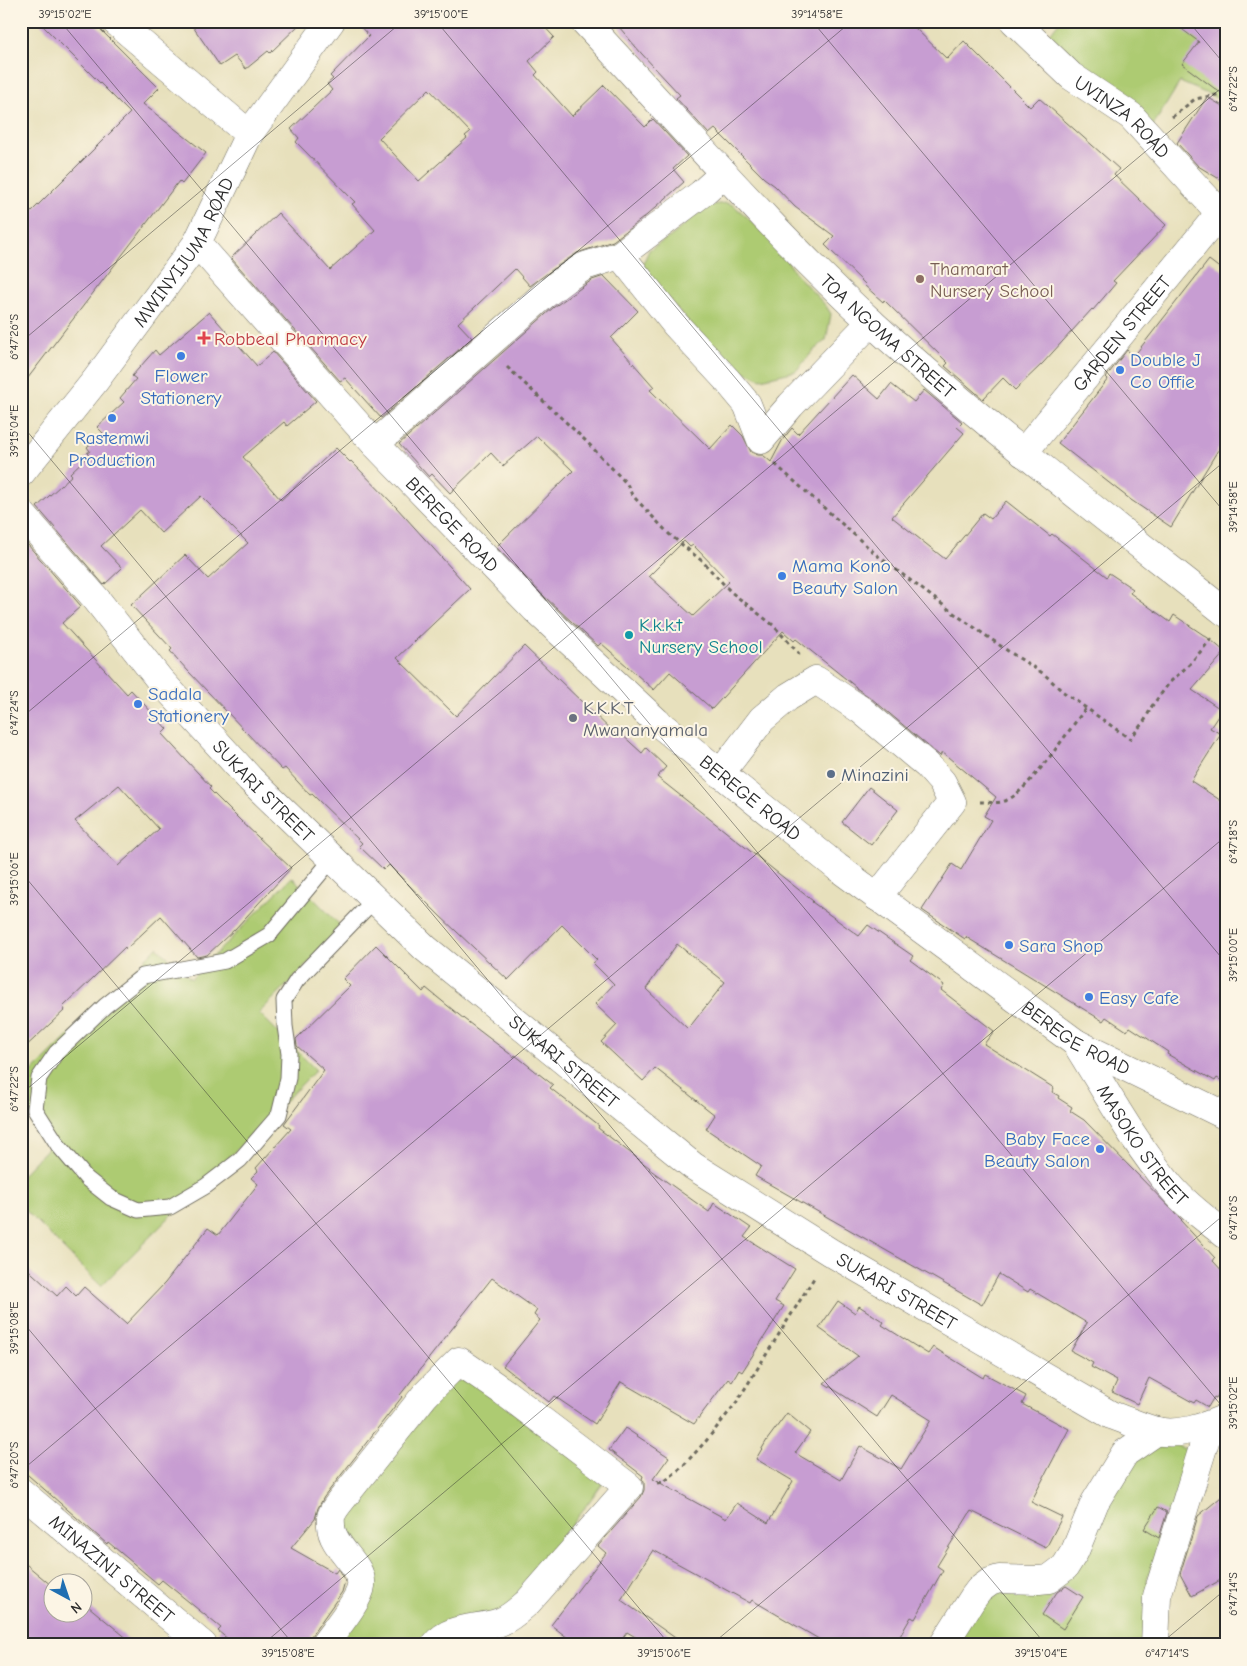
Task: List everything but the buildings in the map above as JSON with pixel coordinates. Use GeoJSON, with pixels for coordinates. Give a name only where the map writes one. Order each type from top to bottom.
{"type":"FeatureCollection","features":[{"type":"Feature","properties":{"kind":"street"},"geometry":{"type":"LineString","coordinates":[[115,21],[249,134]]}},
{"type":"Feature","properties":{"kind":"street","name":"MWINYIJUMA ROAD"},"geometry":{"type":"LineString","coordinates":[[21,473],[95,381],[198,243],[249,134],[331,21]]}},
{"type":"Feature","properties":{"kind":"street","name":"TOA NGOMA STREET"},"geometry":{"type":"LineString","coordinates":[[584,21],[788,242],[871,322],[1221,623]]}},
{"type":"Feature","properties":{"kind":"street","name":"UVINZA ROAD"},"geometry":{"type":"LineString","coordinates":[[1014,21],[1071,76],[1131,116],[1223,215]]}},
{"type":"Feature","properties":{"kind":"street"},"geometry":{"type":"LineString","coordinates":[[376,444],[485,346],[565,279],[585,266],[620,255],[701,194],[724,173]]}},
{"type":"Feature","properties":{"kind":"street","name":"GARDEN STREET"},"geometry":{"type":"LineString","coordinates":[[1023,453],[1223,215]]}},
{"type":"Feature","properties":{"kind":"street","name":"BEREGE ROAD"},"geometry":{"type":"LineString","coordinates":[[198,243],[376,444],[535,609],[657,722],[837,867],[1076,1043],[1226,1116]]}},
{"type":"Feature","properties":{"kind":"street"},"geometry":{"type":"LineString","coordinates":[[620,255],[676,325],[747,404],[761,440],[791,405],[871,322]]}},
{"type":"Feature","properties":{"kind":"street","name":"SUKARI STREET"},"geometry":{"type":"LineString","coordinates":[[21,514],[97,600],[159,679],[250,779],[425,948],[693,1166],[830,1252],[1111,1415],[1157,1431],[1182,1432],[1218,1421]]}},
{"type":"Feature","properties":{"kind":"street"},"geometry":{"type":"LineString","coordinates":[[720,774],[762,719],[788,697],[816,680],[862,710],[927,765],[942,782],[952,802],[877,897]]}},
{"type":"Feature","properties":{"kind":"street","name":"MASOKO STREET"},"geometry":{"type":"LineString","coordinates":[[1076,1043],[1148,1158],[1172,1189],[1226,1235]]}},
{"type":"Feature","properties":{"kind":"street"},"geometry":{"type":"LineString","coordinates":[[324,1645],[362,1586],[354,1564],[340,1548],[331,1532],[331,1516],[343,1498],[425,1395],[459,1362],[504,1392],[630,1486],[528,1602],[512,1616],[499,1622],[454,1632],[435,1645]]}},
{"type":"Feature","properties":{"kind":"street"},"geometry":{"type":"LineString","coordinates":[[1155,1645],[1157,1596],[1218,1421]]}},
{"type":"Feature","properties":{"kind":"street"},"geometry":{"type":"LineString","coordinates":[[943,1645],[973,1598],[990,1582],[999,1579],[1049,1579],[1065,1568],[1075,1551],[1095,1502],[1125,1453],[1157,1431]]}},
{"type":"Feature","properties":{"kind":"street","name":"MINAZINI STREET"},"geometry":{"type":"LineString","coordinates":[[21,1492],[203,1645]]}},
{"type":"Feature","properties":{"kind":"lane"},"geometry":{"type":"LineString","coordinates":[[333,858],[269,935],[226,961],[143,976],[105,1006],[56,1053],[39,1078],[35,1109],[58,1145],[87,1179],[111,1198],[138,1210],[170,1207],[206,1186],[240,1160],[279,1115],[288,1078],[290,1054],[285,1026],[284,1000],[297,980],[375,899]]}},
{"type":"Feature","properties":{"kind":"path"},"geometry":{"type":"LineString","coordinates":[[1165,153],[1159,134],[1174,115],[1195,99],[1222,94],[1226,90]]}},
{"type":"Feature","properties":{"kind":"path"},"geometry":{"type":"LineString","coordinates":[[485,346],[587,442],[627,484],[632,495],[669,534],[702,561],[731,592],[778,631],[796,649],[816,680]]}},
{"type":"Feature","properties":{"kind":"path"},"geometry":{"type":"LineString","coordinates":[[761,440],[773,463],[878,556],[962,619],[1044,674],[1062,691],[1130,740],[1170,682],[1190,664],[1221,623]]}},
{"type":"Feature","properties":{"kind":"path"},"geometry":{"type":"LineString","coordinates":[[952,802],[1007,800],[1021,790],[1046,761],[1086,708]]}},
{"type":"Feature","properties":{"kind":"path"},"geometry":{"type":"LineString","coordinates":[[630,1486],[664,1482],[682,1467],[706,1441],[736,1404],[830,1252]]}},
{"type":"Feature","properties":{"kind":"green space"},"geometry":{"type":"Polygon","coordinates":[[[1060,21],[1226,21],[1226,102],[1180,82],[1143,142],[1049,35],[1060,21]]]}},
{"type":"Feature","properties":{"kind":"green space"},"geometry":{"type":"Polygon","coordinates":[[[726,203],[733,205],[747,217],[778,248],[797,275],[831,314],[826,340],[814,350],[796,371],[761,379],[743,371],[707,342],[641,269],[649,250],[673,235],[694,216],[712,205],[726,203]]]}},
{"type":"Feature","properties":{"kind":"green space"},"geometry":{"type":"Polygon","coordinates":[[[292,877],[343,928],[259,1013],[316,1070],[101,1286],[21,1206],[21,1176],[55,1141],[21,1108],[21,1083],[157,947],[191,979],[292,877]]]}},
{"type":"Feature","properties":{"kind":"green space"},"geometry":{"type":"Polygon","coordinates":[[[452,1380],[475,1381],[604,1481],[503,1620],[431,1645],[332,1645],[377,1570],[340,1523],[452,1380]]]}},
{"type":"Feature","properties":{"kind":"green space"},"geometry":{"type":"Polygon","coordinates":[[[1132,1430],[1191,1451],[1147,1580],[1166,1645],[945,1645],[989,1583],[1051,1577],[1132,1430]]]}},
{"type":"Feature","properties":{"kind":"place","name":"Thamarat Nursery School"},"geometry":{"type":"Point","coordinates":[920,279]}},
{"type":"Feature","properties":{"kind":"place","name":"Robbeal Pharmacy"},"geometry":{"type":"Point","coordinates":[204,338]}},
{"type":"Feature","properties":{"kind":"place","name":"Flower Stationery"},"geometry":{"type":"Point","coordinates":[181,356]}},
{"type":"Feature","properties":{"kind":"place","name":"Double J Co Offie"},"geometry":{"type":"Point","coordinates":[1120,370]}},
{"type":"Feature","properties":{"kind":"place","name":"Rastemwi Production"},"geometry":{"type":"Point","coordinates":[112,418]}},
{"type":"Feature","properties":{"kind":"place","name":"Mama Kono Beauty Salon"},"geometry":{"type":"Point","coordinates":[782,576]}},
{"type":"Feature","properties":{"kind":"place","name":"K.k.k.t Nursery School"},"geometry":{"type":"Point","coordinates":[629,635]}},
{"type":"Feature","properties":{"kind":"place","name":"Sadala Stationery"},"geometry":{"type":"Point","coordinates":[138,704]}},
{"type":"Feature","properties":{"kind":"place","name":"K.K.K.T Mwananyamala"},"geometry":{"type":"Point","coordinates":[573,718]}},
{"type":"Feature","properties":{"kind":"place","name":"Minazini"},"geometry":{"type":"Point","coordinates":[831,774]}},
{"type":"Feature","properties":{"kind":"place","name":"Sara Shop"},"geometry":{"type":"Point","coordinates":[1009,945]}},
{"type":"Feature","properties":{"kind":"place","name":"Easy Cafe"},"geometry":{"type":"Point","coordinates":[1089,997]}},
{"type":"Feature","properties":{"kind":"place","name":"Baby Face Beauty Salon"},"geometry":{"type":"Point","coordinates":[1100,1149]}}]}
